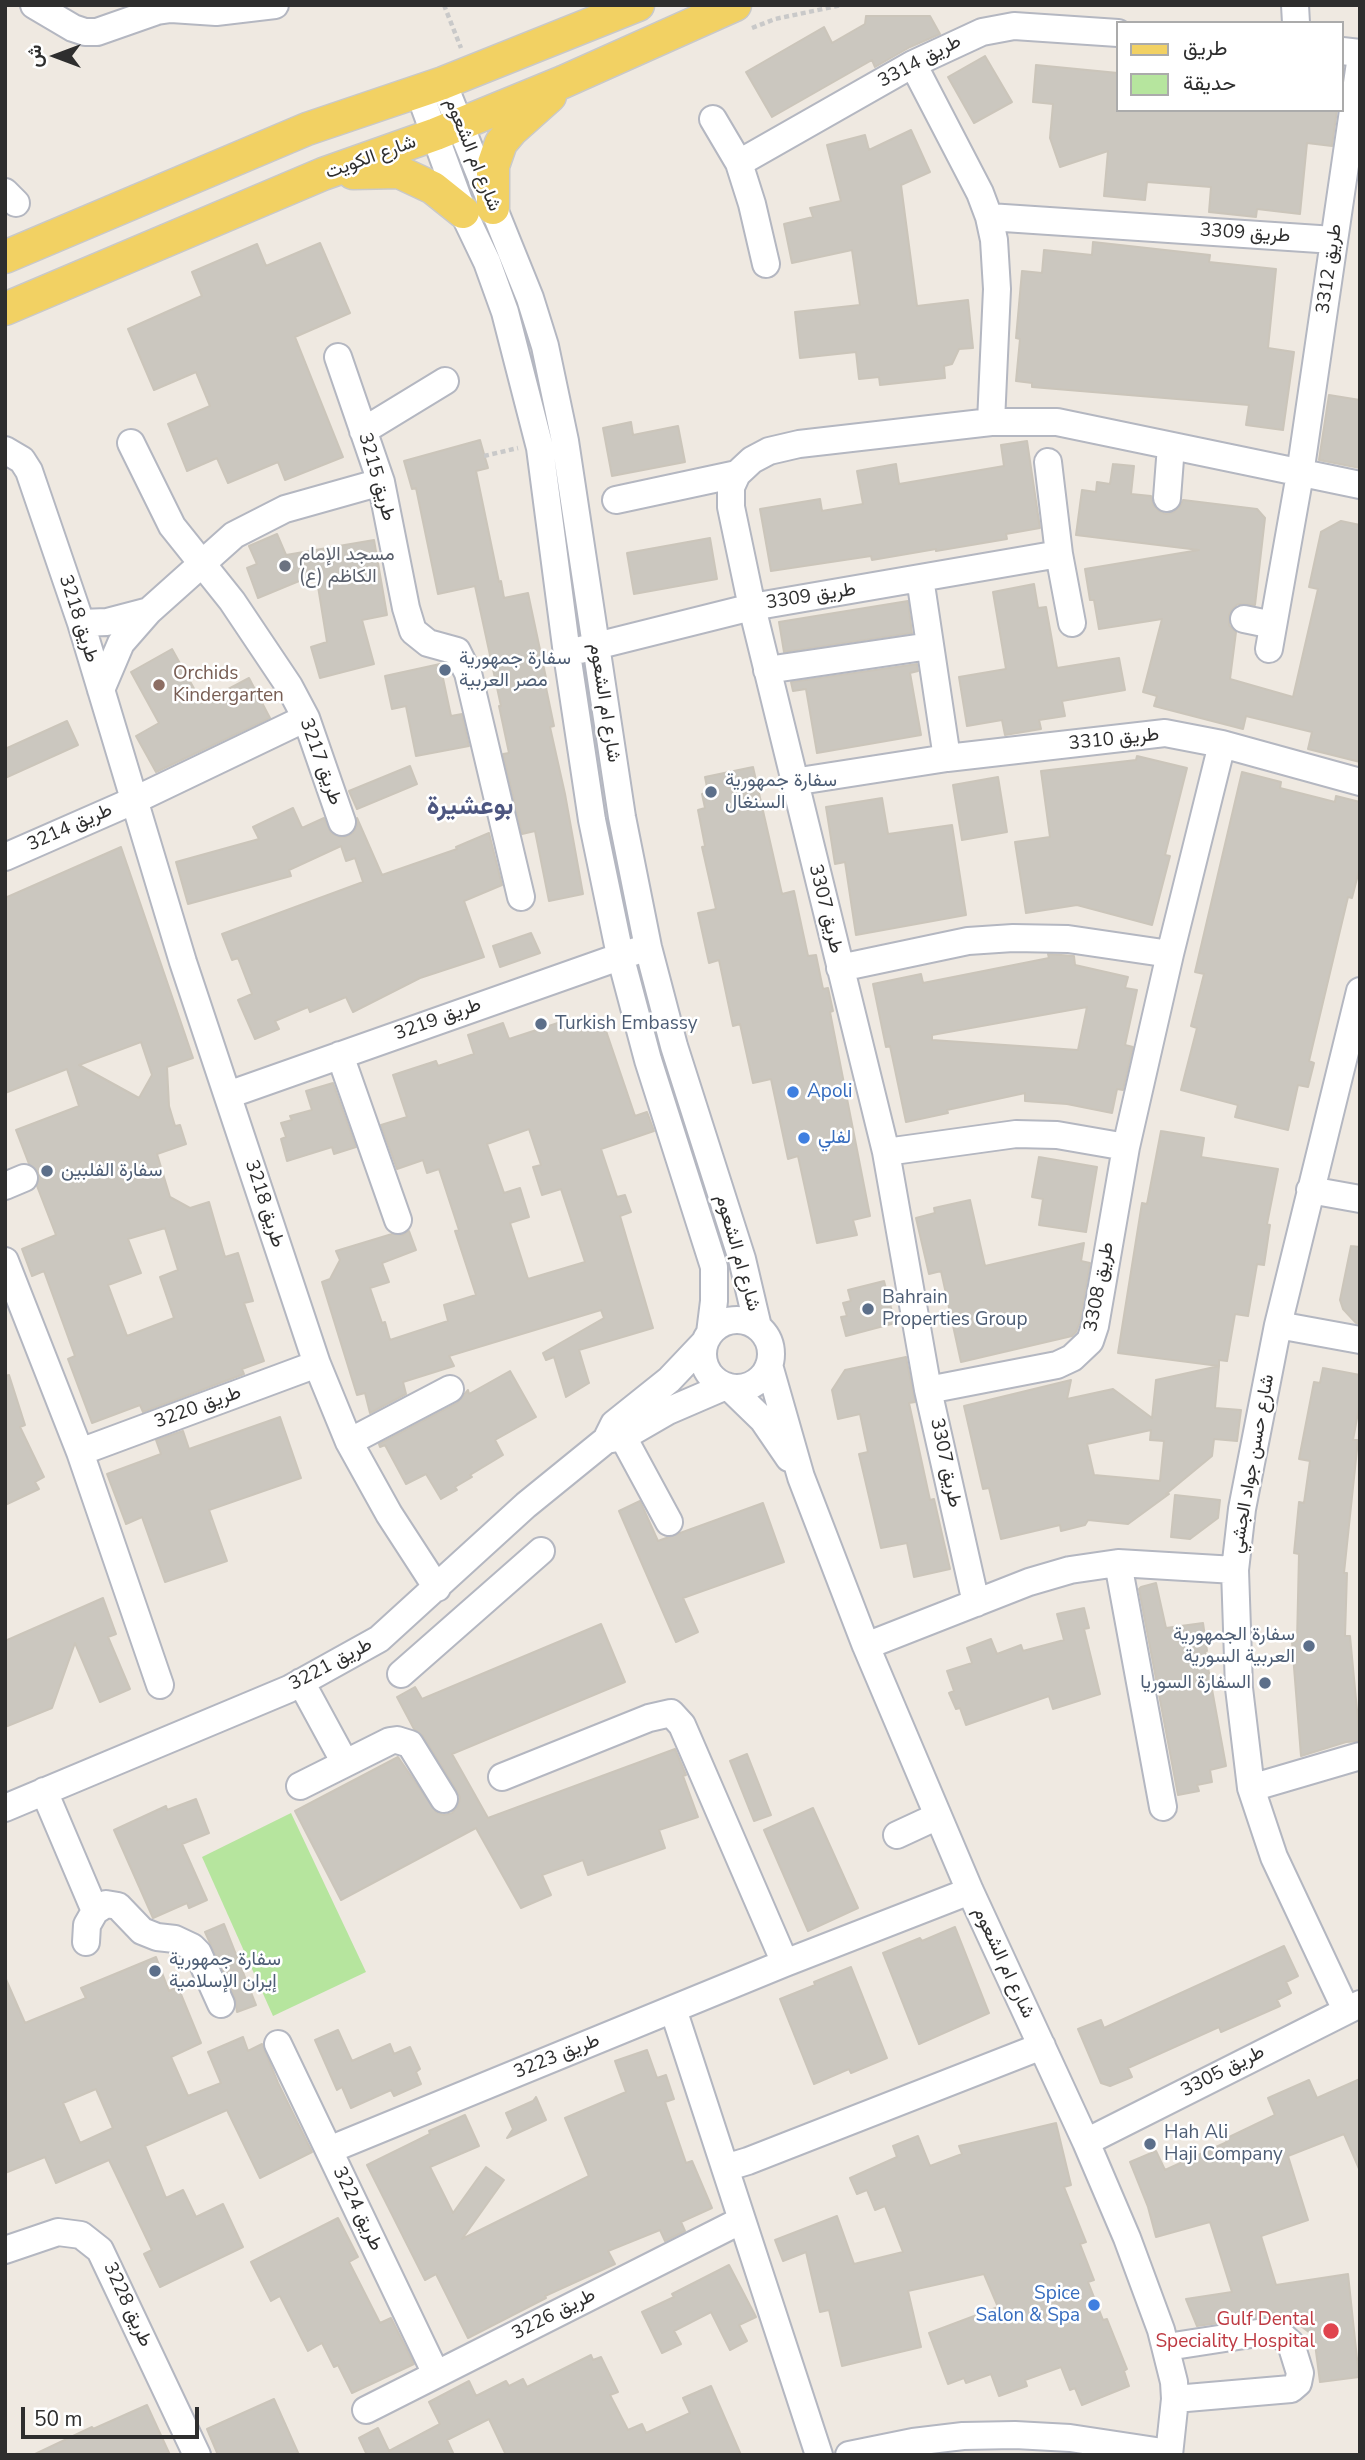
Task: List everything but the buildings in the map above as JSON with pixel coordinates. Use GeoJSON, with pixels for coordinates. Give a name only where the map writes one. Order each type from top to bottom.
{"type":"FeatureCollection","features":[{"type":"Feature","properties":{"kind":"main road"},"geometry":{"type":"LineString","coordinates":[[5,257],[307,129],[431,88],[638,5]]}},
{"type":"Feature","properties":{"kind":"main road","name":"شارع الكويت"},"geometry":{"type":"LineString","coordinates":[[5,309],[323,174],[447,129],[563,82],[735,5]]}},
{"type":"Feature","properties":{"kind":"main road"},"geometry":{"type":"LineString","coordinates":[[323,174],[399,172],[478,210],[501,143],[563,82]]}},
{"type":"Feature","properties":{"kind":"street"},"geometry":{"type":"LineString","coordinates":[[34,5],[85,32],[97,32],[141,11],[172,9],[216,12],[275,5]]}},
{"type":"Feature","properties":{"kind":"street","name":"طريق 3314"},"geometry":{"type":"LineString","coordinates":[[739,163],[913,64],[961,40],[998,27],[1116,33]]}},
{"type":"Feature","properties":{"kind":"street","name":"طريق 3312"},"geometry":{"type":"LineString","coordinates":[[1244,619],[1271,637],[1300,474],[1360,63]]}},
{"type":"Feature","properties":{"kind":"street"},"geometry":{"type":"LineString","coordinates":[[913,64],[980,193],[989,217],[994,240],[997,289],[991,422]]}},
{"type":"Feature","properties":{"kind":"street","name":"شارع ام الشعوم"},"geometry":{"type":"LineString","coordinates":[[431,88],[478,210],[530,298],[548,357],[565,441],[622,817],[648,947],[674,1046],[742,1259],[758,1327]]}},
{"type":"Feature","properties":{"kind":"street"},"geometry":{"type":"LineString","coordinates":[[713,119],[739,163],[766,264]]}},
{"type":"Feature","properties":{"kind":"street","name":"شارع ام الشعوم"},"geometry":{"type":"LineString","coordinates":[[478,210],[487,262],[505,312],[539,443],[592,820],[620,955],[648,1060],[714,1267],[714,1301],[707,1338]]}},
{"type":"Feature","properties":{"kind":"street","name":"طريق 3309"},"geometry":{"type":"LineString","coordinates":[[989,217],[1334,240]]}},
{"type":"Feature","properties":{"kind":"street","name":"طريق 3215"},"geometry":{"type":"LineString","coordinates":[[338,357],[382,482],[406,608],[413,631],[428,643],[457,651],[466,666],[522,897]]}},
{"type":"Feature","properties":{"kind":"street"},"geometry":{"type":"LineString","coordinates":[[363,431],[445,381]]}},
{"type":"Feature","properties":{"kind":"street"},"geometry":{"type":"LineString","coordinates":[[616,500],[737,474],[752,460],[769,451],[799,444],[991,422],[1057,422],[1360,485]]}},
{"type":"Feature","properties":{"kind":"street","name":"طريق 3217"},"geometry":{"type":"LineString","coordinates":[[131,443],[172,526],[203,563],[267,653],[306,718],[342,822]]}},
{"type":"Feature","properties":{"kind":"street"},"geometry":{"type":"LineString","coordinates":[[1167,498],[1171,446]]}},
{"type":"Feature","properties":{"kind":"street","name":"طريق 3218"},"geometry":{"type":"LineString","coordinates":[[5,450],[22,460],[29,471],[81,623],[183,962],[317,1364],[349,1442],[389,1514],[437,1588]]}},
{"type":"Feature","properties":{"kind":"street"},"geometry":{"type":"LineString","coordinates":[[1048,462],[1059,554],[1072,623]]}},
{"type":"Feature","properties":{"kind":"street","name":"طريق 3307"},"geometry":{"type":"LineString","coordinates":[[737,474],[731,487],[731,507],[752,607],[886,1152],[929,1390],[976,1603]]}},
{"type":"Feature","properties":{"kind":"street"},"geometry":{"type":"LineString","coordinates":[[101,690],[121,643],[149,611],[234,535],[285,509],[382,482]]}},
{"type":"Feature","properties":{"kind":"street","name":"طريق 3309"},"geometry":{"type":"LineString","coordinates":[[567,654],[752,607],[1059,554]]}},
{"type":"Feature","properties":{"kind":"street"},"geometry":{"type":"LineString","coordinates":[[920,578],[947,758]]}},
{"type":"Feature","properties":{"kind":"street"},"geometry":{"type":"LineString","coordinates":[[81,623],[107,622],[149,611]]}},
{"type":"Feature","properties":{"kind":"street"},"geometry":{"type":"LineString","coordinates":[[767,670],[930,646]]}},
{"type":"Feature","properties":{"kind":"street"},"geometry":{"type":"LineString","coordinates":[[135,800],[306,718]]}},
{"type":"Feature","properties":{"kind":"street","name":"طريق 3310"},"geometry":{"type":"LineString","coordinates":[[793,782],[947,758],[1166,733],[1222,744],[1360,782]]}},
{"type":"Feature","properties":{"kind":"street","name":"طريق 3308"},"geometry":{"type":"LineString","coordinates":[[929,1390],[1057,1365],[1083,1350],[1090,1341],[1095,1326],[1126,1147],[1222,744]]}},
{"type":"Feature","properties":{"kind":"street","name":"طريق 3214"},"geometry":{"type":"LineString","coordinates":[[5,857],[135,800]]}},
{"type":"Feature","properties":{"kind":"street"},"geometry":{"type":"LineString","coordinates":[[840,968],[968,941],[1013,938],[1068,939],[1170,954]]}},
{"type":"Feature","properties":{"kind":"street","name":"طريق 3219"},"geometry":{"type":"LineString","coordinates":[[228,1095],[648,947]]}},
{"type":"Feature","properties":{"kind":"street","name":"شارع حسن جواد الجشي"},"geometry":{"type":"LineString","coordinates":[[1353,2007],[1274,1857],[1251,1788],[1239,1688],[1236,1570],[1242,1508],[1278,1325],[1360,991]]}},
{"type":"Feature","properties":{"kind":"street"},"geometry":{"type":"LineString","coordinates":[[340,1055],[398,1220]]}},
{"type":"Feature","properties":{"kind":"street"},"geometry":{"type":"LineString","coordinates":[[886,1152],[1016,1134],[1057,1135],[1126,1147]]}},
{"type":"Feature","properties":{"kind":"street"},"geometry":{"type":"LineString","coordinates":[[1310,1190],[1360,1199]]}},
{"type":"Feature","properties":{"kind":"street"},"geometry":{"type":"LineString","coordinates":[[5,1261],[80,1452],[160,1685]]}},
{"type":"Feature","properties":{"kind":"street"},"geometry":{"type":"LineString","coordinates":[[737,1320],[758,1327],[769,1340],[769,1366],[757,1382],[743,1388],[727,1387],[708,1371],[704,1357],[707,1338],[722,1323],[737,1320]]}},
{"type":"Feature","properties":{"kind":"street"},"geometry":{"type":"LineString","coordinates":[[1278,1325],[1360,1340]]}},
{"type":"Feature","properties":{"kind":"street","name":"طريق 3221"},"geometry":{"type":"LineString","coordinates":[[615,1439],[614,1424],[669,1380],[707,1338]]}},
{"type":"Feature","properties":{"kind":"street","name":"طريق 3220"},"geometry":{"type":"LineString","coordinates":[[80,1452],[317,1364]]}},
{"type":"Feature","properties":{"kind":"street","name":"شارع ام الشعوم"},"geometry":{"type":"LineString","coordinates":[[769,1366],[801,1477],[866,1646],[970,1891],[1086,2142],[1127,2238],[1167,2347],[1174,2382],[1175,2399],[1169,2454]]}},
{"type":"Feature","properties":{"kind":"street","name":"شارع ام الشعوم"},"geometry":{"type":"LineString","coordinates":[[727,1387],[763,1420],[801,1477]]}},
{"type":"Feature","properties":{"kind":"street","name":"طريق 3221"},"geometry":{"type":"LineString","coordinates":[[5,1808],[301,1682],[379,1639],[526,1505],[615,1439],[668,1411],[727,1387]]}},
{"type":"Feature","properties":{"kind":"street"},"geometry":{"type":"LineString","coordinates":[[349,1442],[450,1389]]}},
{"type":"Feature","properties":{"kind":"street"},"geometry":{"type":"LineString","coordinates":[[615,1439],[669,1522]]}},
{"type":"Feature","properties":{"kind":"street"},"geometry":{"type":"LineString","coordinates":[[379,1639],[405,1681],[541,1551]]}},
{"type":"Feature","properties":{"kind":"street"},"geometry":{"type":"LineString","coordinates":[[866,1646],[1029,1582],[1070,1570],[1118,1563],[1236,1570]]}},
{"type":"Feature","properties":{"kind":"street"},"geometry":{"type":"LineString","coordinates":[[1118,1563],[1163,1807]]}},
{"type":"Feature","properties":{"kind":"street"},"geometry":{"type":"LineString","coordinates":[[301,1682],[345,1763]]}},
{"type":"Feature","properties":{"kind":"street"},"geometry":{"type":"LineString","coordinates":[[502,1777],[649,1718],[671,1713],[682,1725],[785,1963]]}},
{"type":"Feature","properties":{"kind":"street"},"geometry":{"type":"LineString","coordinates":[[300,1786],[390,1741],[404,1741],[410,1744],[444,1799]]}},
{"type":"Feature","properties":{"kind":"street"},"geometry":{"type":"LineString","coordinates":[[1251,1788],[1360,1756]]}},
{"type":"Feature","properties":{"kind":"street"},"geometry":{"type":"LineString","coordinates":[[44,1791],[95,1911]]}},
{"type":"Feature","properties":{"kind":"street"},"geometry":{"type":"LineString","coordinates":[[897,1835],[938,1816]]}},
{"type":"Feature","properties":{"kind":"street","name":"طريق 3223"},"geometry":{"type":"LineString","coordinates":[[329,2150],[785,1963],[970,1891]]}},
{"type":"Feature","properties":{"kind":"street"},"geometry":{"type":"LineString","coordinates":[[86,1942],[87,1925],[95,1911],[106,1904],[118,1906],[142,1931],[185,1942],[192,1947],[198,1953],[221,2004]]}},
{"type":"Feature","properties":{"kind":"street","name":"طريق 3305"},"geometry":{"type":"LineString","coordinates":[[1086,2142],[1353,2007]]}},
{"type":"Feature","properties":{"kind":"street"},"geometry":{"type":"LineString","coordinates":[[673,2009],[819,2455]]}},
{"type":"Feature","properties":{"kind":"street","name":"طريق 3224"},"geometry":{"type":"LineString","coordinates":[[278,2044],[436,2374]]}},
{"type":"Feature","properties":{"kind":"street"},"geometry":{"type":"LineString","coordinates":[[725,2168],[761,2157],[1042,2046]]}},
{"type":"Feature","properties":{"kind":"street","name":"طريق 3226"},"geometry":{"type":"LineString","coordinates":[[366,2410],[742,2220]]}},
{"type":"Feature","properties":{"kind":"street","name":"طريق 3228"},"geometry":{"type":"LineString","coordinates":[[5,2250],[58,2232],[81,2235],[100,2250],[197,2455]]}},
{"type":"Feature","properties":{"kind":"street"},"geometry":{"type":"LineString","coordinates":[[1167,2347],[1264,2332],[1274,2333],[1281,2335],[1291,2344],[1300,2373],[1298,2383],[1291,2389],[1175,2399]]}},
{"type":"Feature","properties":{"kind":"street"},"geometry":{"type":"LineString","coordinates":[[849,2455],[913,2442],[963,2436],[1015,2435],[1070,2438],[1169,2454]]}},
{"type":"Feature","properties":{"kind":"path"},"geometry":{"type":"LineString","coordinates":[[484,456],[539,443]]}},
{"type":"Feature","properties":{"kind":"green space"},"geometry":{"type":"Polygon","coordinates":[[[291,1813],[366,1972],[273,2016],[202,1857],[291,1813]]]}},
{"type":"Feature","properties":{"kind":"place","name":"مسجد الإمام الكاظم (ع)"},"geometry":{"type":"Point","coordinates":[285,566]}},
{"type":"Feature","properties":{"kind":"place","name":"سفارة جمهورية مصر العربية"},"geometry":{"type":"Point","coordinates":[445,670]}},
{"type":"Feature","properties":{"kind":"place","name":"Orchids Kindergarten"},"geometry":{"type":"Point","coordinates":[159,685]}},
{"type":"Feature","properties":{"kind":"place","name":"سفارة جمهورية السنغال"},"geometry":{"type":"Point","coordinates":[711,792]}},
{"type":"Feature","properties":{"kind":"place","name":"Turkish Embassy"},"geometry":{"type":"Point","coordinates":[541,1024]}},
{"type":"Feature","properties":{"kind":"place","name":"Apoli"},"geometry":{"type":"Point","coordinates":[793,1092]}},
{"type":"Feature","properties":{"kind":"place","name":"لفلي"},"geometry":{"type":"Point","coordinates":[804,1138]}},
{"type":"Feature","properties":{"kind":"place","name":"سفارة الفلبين"},"geometry":{"type":"Point","coordinates":[47,1171]}},
{"type":"Feature","properties":{"kind":"place","name":"Bahrain Properties Group"},"geometry":{"type":"Point","coordinates":[868,1309]}},
{"type":"Feature","properties":{"kind":"place","name":"سفارة الجمهورية العربية السورية"},"geometry":{"type":"Point","coordinates":[1309,1646]}},
{"type":"Feature","properties":{"kind":"place","name":"السفارة السوريا"},"geometry":{"type":"Point","coordinates":[1265,1683]}},
{"type":"Feature","properties":{"kind":"place","name":"سفارة جمهورية إيران الإسلامية"},"geometry":{"type":"Point","coordinates":[155,1971]}},
{"type":"Feature","properties":{"kind":"place","name":"Hah Ali Haji Company"},"geometry":{"type":"Point","coordinates":[1150,2144]}},
{"type":"Feature","properties":{"kind":"place","name":"Spice Salon & Spa"},"geometry":{"type":"Point","coordinates":[1094,2305]}},
{"type":"Feature","properties":{"kind":"place","name":"Gulf Dental Speciality Hospital"},"geometry":{"type":"Point","coordinates":[1331,2331]}},
{"type":"Feature","properties":{"kind":"district","name":"بوعشيرة"},"geometry":{"type":"Point","coordinates":[470,808]}}]}
